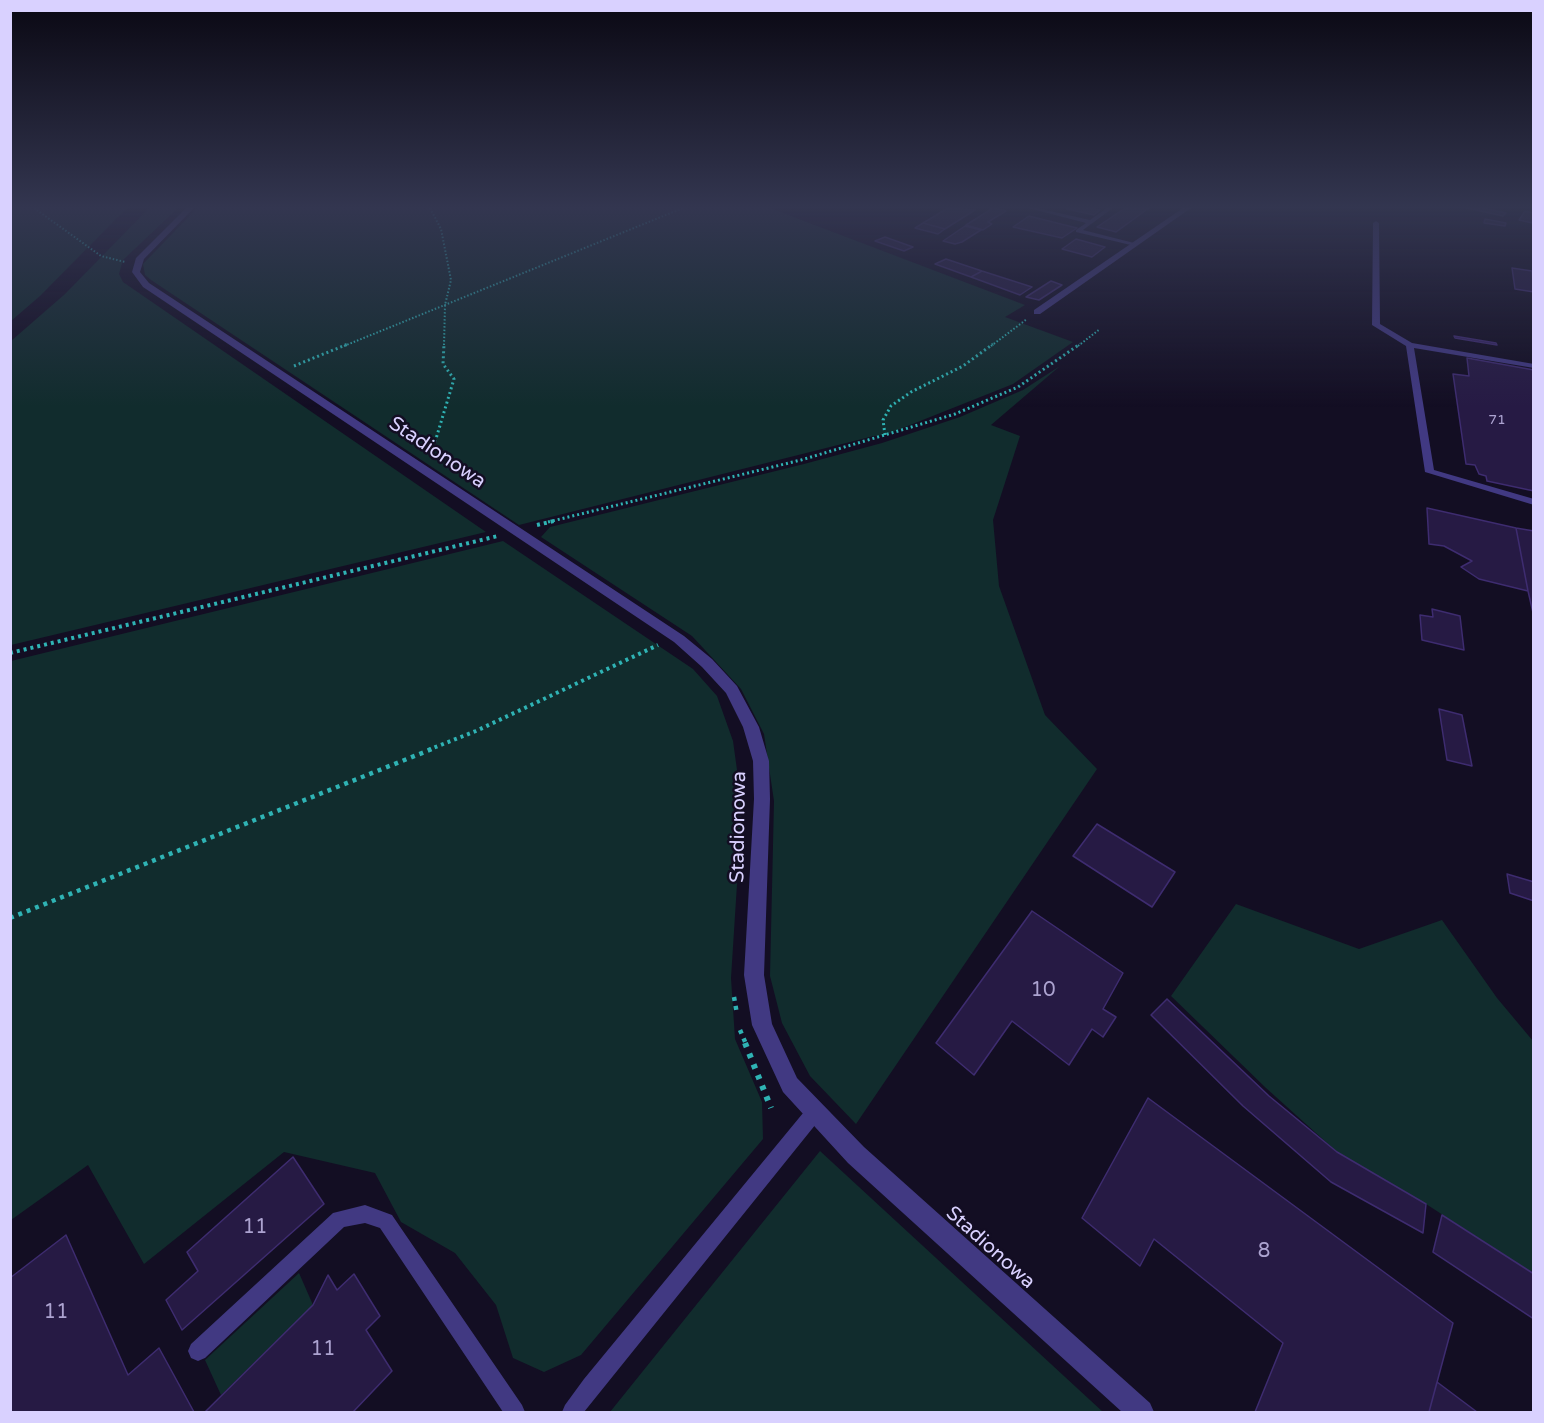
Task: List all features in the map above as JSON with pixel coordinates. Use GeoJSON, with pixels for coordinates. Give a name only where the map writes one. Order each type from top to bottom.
{"type":"FeatureCollection","features":[{"type":"Feature","properties":{"kind":"street","name":"Stadionowa"},"geometry":{"type":"LineString","coordinates":[[137,274],[139,278],[278,372],[679,639],[707,663],[732,690],[751,728],[761,761],[762,800],[754,975],[762,1025],[790,1085],[814,1113],[924,1217],[1141,1413]]}},
{"type":"Feature","properties":{"kind":"street"},"geometry":{"type":"LineString","coordinates":[[1037,312],[1091,274]]}},
{"type":"Feature","properties":{"kind":"lane"},"geometry":{"type":"LineString","coordinates":[[1376,274],[1376,325],[1410,345],[1533,366]]}},
{"type":"Feature","properties":{"kind":"lane"},"geometry":{"type":"LineString","coordinates":[[1410,345],[1430,472],[1533,502]]}},
{"type":"Feature","properties":{"kind":"lane"},"geometry":{"type":"LineString","coordinates":[[572,1413],[598,1377],[814,1113]]}},
{"type":"Feature","properties":{"kind":"lane"},"geometry":{"type":"LineString","coordinates":[[198,1351],[339,1219],[365,1214],[386,1221],[515,1413]]}},
{"type":"Feature","properties":{"kind":"path"},"geometry":{"type":"LineString","coordinates":[[412,461],[435,442],[454,379],[443,364],[445,305],[451,280],[450,274]]}},
{"type":"Feature","properties":{"kind":"path"},"geometry":{"type":"LineString","coordinates":[[278,372],[520,274]]}},
{"type":"Feature","properties":{"kind":"path"},"geometry":{"type":"LineString","coordinates":[[885,435],[883,420],[891,406],[910,392],[963,366],[1037,312]]}},
{"type":"Feature","properties":{"kind":"path"},"geometry":{"type":"LineString","coordinates":[[10,653],[801,460],[955,414],[1018,387],[1053,365],[1100,329]]}},
{"type":"Feature","properties":{"kind":"path"},"geometry":{"type":"LineString","coordinates":[[10,918],[476,731],[662,643]]}},
{"type":"Feature","properties":{"kind":"path"},"geometry":{"type":"LineString","coordinates":[[734,989],[741,1031],[771,1108]]}},
{"type":"Feature","properties":{"kind":"green space"},"geometry":{"type":"Polygon","coordinates":[[[11,274],[61,274],[40,296],[11,321],[11,274]]]}},
{"type":"Feature","properties":{"kind":"green space"},"geometry":{"type":"Polygon","coordinates":[[[84,274],[119,274],[123,282],[486,532],[11,645],[11,341],[84,274]]]}},
{"type":"Feature","properties":{"kind":"green space"},"geometry":{"type":"Polygon","coordinates":[[[945,274],[1025,305],[1005,317],[1073,342],[1013,384],[885,435],[519,525],[145,275],[945,274]]]}},
{"type":"Feature","properties":{"kind":"green space"},"geometry":{"type":"Polygon","coordinates":[[[1060,366],[991,425],[1020,436],[993,520],[999,586],[1045,715],[1097,769],[856,1124],[810,1076],[782,1023],[770,976],[774,801],[764,734],[741,689],[692,636],[541,537],[550,527],[882,443],[960,417],[1023,390],[1060,366]]]}},
{"type":"Feature","properties":{"kind":"green space"},"geometry":{"type":"Polygon","coordinates":[[[503,541],[693,669],[717,696],[733,741],[742,806],[731,978],[735,1039],[762,1102],[763,1139],[581,1355],[544,1372],[513,1358],[496,1305],[455,1253],[401,1222],[375,1173],[284,1152],[144,1264],[88,1165],[11,1220],[11,661],[503,541]]]}},
{"type":"Feature","properties":{"kind":"green space"},"geometry":{"type":"Polygon","coordinates":[[[1236,904],[1359,949],[1442,920],[1497,998],[1533,1041],[1534,1266],[1531,1272],[1426,1204],[1337,1152],[1266,1088],[1171,996],[1236,904]]]}},
{"type":"Feature","properties":{"kind":"green space"},"geometry":{"type":"Polygon","coordinates":[[[820,1151],[1103,1412],[610,1412],[820,1151]]]}},
{"type":"Feature","properties":{"kind":"green space"},"geometry":{"type":"Polygon","coordinates":[[[299,1273],[313,1305],[221,1395],[205,1360],[299,1273]]]}},
{"type":"Feature","properties":{"kind":"building"},"geometry":{"type":"Polygon","coordinates":[[[976,274],[993,274],[1032,287],[1020,295],[971,277],[976,274]]]}},
{"type":"Feature","properties":{"kind":"building"},"geometry":{"type":"Polygon","coordinates":[[[1513,274],[1532,274],[1534,292],[1515,289],[1513,274]]]}},
{"type":"Feature","properties":{"kind":"building"},"geometry":{"type":"Polygon","coordinates":[[[1051,281],[1062,285],[1039,300],[1026,297],[1051,281]]]}},
{"type":"Feature","properties":{"kind":"building"},"geometry":{"type":"Polygon","coordinates":[[[1454,336],[1496,343],[1497,345],[1455,338],[1454,336]]]}},
{"type":"Feature","properties":{"kind":"building"},"geometry":{"type":"Polygon","coordinates":[[[1467,358],[1534,370],[1534,491],[1487,481],[1486,476],[1479,474],[1475,465],[1466,464],[1453,374],[1469,376],[1467,358]]]}},
{"type":"Feature","properties":{"kind":"building"},"geometry":{"type":"Polygon","coordinates":[[[1427,508],[1516,528],[1528,591],[1479,579],[1461,567],[1472,561],[1444,546],[1429,544],[1427,508]]]}},
{"type":"Feature","properties":{"kind":"building"},"geometry":{"type":"Polygon","coordinates":[[[1516,528],[1534,531],[1534,617],[1528,591],[1516,528]]]}},
{"type":"Feature","properties":{"kind":"building"},"geometry":{"type":"Polygon","coordinates":[[[1432,609],[1460,616],[1464,650],[1422,640],[1420,615],[1433,617],[1432,609]]]}},
{"type":"Feature","properties":{"kind":"building"},"geometry":{"type":"Polygon","coordinates":[[[1439,709],[1462,715],[1472,766],[1447,760],[1439,709]]]}},
{"type":"Feature","properties":{"kind":"building"},"geometry":{"type":"Polygon","coordinates":[[[1097,824],[1175,872],[1152,907],[1073,856],[1097,824]]]}},
{"type":"Feature","properties":{"kind":"building"},"geometry":{"type":"Polygon","coordinates":[[[1507,874],[1534,882],[1534,901],[1510,893],[1507,874]]]}},
{"type":"Feature","properties":{"kind":"building"},"geometry":{"type":"Polygon","coordinates":[[[1032,911],[1123,973],[1103,1009],[1116,1017],[1103,1037],[1092,1029],[1069,1065],[1012,1021],[974,1075],[936,1043],[1032,911]]]}},
{"type":"Feature","properties":{"kind":"building"},"geometry":{"type":"Polygon","coordinates":[[[1167,999],[1269,1096],[1337,1152],[1426,1204],[1423,1233],[1331,1182],[1243,1106],[1151,1015],[1167,999]]]}},
{"type":"Feature","properties":{"kind":"building"},"geometry":{"type":"Polygon","coordinates":[[[1148,1098],[1453,1323],[1429,1412],[1255,1412],[1283,1343],[1154,1239],[1140,1266],[1082,1218],[1148,1098]]]}},
{"type":"Feature","properties":{"kind":"building"},"geometry":{"type":"Polygon","coordinates":[[[293,1157],[324,1204],[182,1330],[166,1300],[198,1271],[187,1252],[293,1157]]]}},
{"type":"Feature","properties":{"kind":"building"},"geometry":{"type":"Polygon","coordinates":[[[1442,1215],[1534,1274],[1534,1319],[1433,1252],[1442,1215]]]}},
{"type":"Feature","properties":{"kind":"building"},"geometry":{"type":"Polygon","coordinates":[[[66,1235],[128,1375],[159,1348],[194,1412],[10,1412],[10,1278],[66,1235]]]}},
{"type":"Feature","properties":{"kind":"building"},"geometry":{"type":"Polygon","coordinates":[[[354,1274],[380,1316],[366,1330],[392,1371],[353,1412],[205,1412],[313,1305],[328,1275],[337,1290],[354,1274]]]}},
{"type":"Feature","properties":{"kind":"building"},"geometry":{"type":"Polygon","coordinates":[[[1437,1382],[1477,1412],[1429,1412],[1437,1382]]]}}]}
